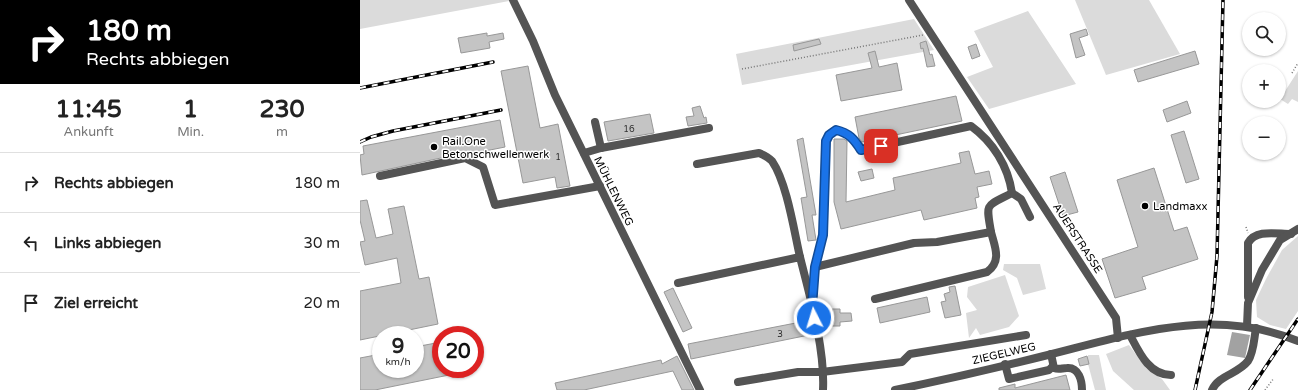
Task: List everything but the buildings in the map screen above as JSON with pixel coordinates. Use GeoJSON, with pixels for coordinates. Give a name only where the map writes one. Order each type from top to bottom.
{"type":"FeatureCollection","features":[{"type":"Feature","properties":{"kind":"street","name":"MÜHLENWEG"},"geometry":{"type":"LineString","coordinates":[[513,0],[584,153],[700,390]]}},
{"type":"Feature","properties":{"kind":"street","name":"AUERSTRASSE"},"geometry":{"type":"LineString","coordinates":[[910,0],[1116,318],[1118,338]]}},
{"type":"Feature","properties":{"kind":"street"},"geometry":{"type":"LineString","coordinates":[[595,122],[601,148]]}},
{"type":"Feature","properties":{"kind":"street"},"geometry":{"type":"LineString","coordinates":[[812,307],[815,267],[823,235],[826,141],[829,135],[836,130],[845,132],[853,138],[861,150],[971,126],[992,145],[1007,170],[1012,193],[1020,199],[1030,217]]}},
{"type":"Feature","properties":{"kind":"street"},"geometry":{"type":"LineString","coordinates":[[584,153],[601,148],[709,128]]}},
{"type":"Feature","properties":{"kind":"street"},"geometry":{"type":"LineString","coordinates":[[697,164],[759,153],[765,155],[771,161],[778,175],[812,307],[822,372],[823,390]]}},
{"type":"Feature","properties":{"kind":"street"},"geometry":{"type":"LineString","coordinates":[[380,176],[466,158],[483,167],[495,205],[600,186]]}},
{"type":"Feature","properties":{"kind":"street"},"geometry":{"type":"LineString","coordinates":[[875,299],[987,272],[993,268],[997,254],[987,209],[990,205],[1012,193]]}},
{"type":"Feature","properties":{"kind":"street"},"geometry":{"type":"LineString","coordinates":[[1248,302],[1255,283],[1276,245],[1280,240],[1298,229]]}},
{"type":"Feature","properties":{"kind":"street"},"geometry":{"type":"LineString","coordinates":[[815,267],[914,243],[937,242],[991,232]]}},
{"type":"Feature","properties":{"kind":"street"},"geometry":{"type":"LineString","coordinates":[[1247,326],[1248,243],[1252,237],[1258,234],[1291,234]]}},
{"type":"Feature","properties":{"kind":"street"},"geometry":{"type":"LineString","coordinates":[[678,283],[800,256]]}},
{"type":"Feature","properties":{"kind":"street"},"geometry":{"type":"LineString","coordinates":[[1118,338],[1159,329],[1222,323],[1256,328],[1298,341]]}},
{"type":"Feature","properties":{"kind":"street"},"geometry":{"type":"LineString","coordinates":[[1212,390],[1216,383],[1238,370],[1248,361],[1256,328]]}},
{"type":"Feature","properties":{"kind":"street"},"geometry":{"type":"LineString","coordinates":[[738,382],[798,372],[822,372],[902,362],[910,354],[1026,335]]}},
{"type":"Feature","properties":{"kind":"street"},"geometry":{"type":"LineString","coordinates":[[1130,335],[1152,369],[1160,374],[1171,375]]}},
{"type":"Feature","properties":{"kind":"street","name":"ZIEGELWEG"},"geometry":{"type":"LineString","coordinates":[[895,390],[1118,338]]}},
{"type":"Feature","properties":{"kind":"street"},"geometry":{"type":"LineString","coordinates":[[1051,354],[1053,366],[1056,369],[1070,368],[1075,370],[1082,381],[1082,390]]}},
{"type":"Feature","properties":{"kind":"street"},"geometry":{"type":"LineString","coordinates":[[1005,364],[1009,379],[1049,370],[1053,366]]}},
{"type":"Feature","properties":{"kind":"path"},"geometry":{"type":"LineString","coordinates":[[742,69],[931,33]]}},
{"type":"Feature","properties":{"kind":"path"},"geometry":{"type":"LineString","coordinates":[[1292,73],[1298,63]]}},
{"type":"Feature","properties":{"kind":"path"},"geometry":{"type":"LineString","coordinates":[[1265,390],[1274,378]]}},
{"type":"Feature","properties":{"kind":"shaded area"},"geometry":{"type":"Polygon","coordinates":[[[360,0],[509,0],[509,1],[360,29],[360,0]]]}},
{"type":"Feature","properties":{"kind":"shaded area"},"geometry":{"type":"Polygon","coordinates":[[[1075,0],[1149,0],[1180,54],[1106,75],[1075,0]]]}},
{"type":"Feature","properties":{"kind":"shaded area"},"geometry":{"type":"Polygon","coordinates":[[[1028,11],[1076,84],[989,109],[967,77],[993,67],[974,31],[1028,11]]]}},
{"type":"Feature","properties":{"kind":"shaded area"},"geometry":{"type":"Polygon","coordinates":[[[914,19],[934,50],[742,85],[736,54],[914,19]]]}},
{"type":"Feature","properties":{"kind":"shaded area"},"geometry":{"type":"Polygon","coordinates":[[[1298,71],[1298,102],[1292,99],[1288,104],[1286,103],[1286,90],[1298,71]]]}},
{"type":"Feature","properties":{"kind":"shaded area"},"geometry":{"type":"Polygon","coordinates":[[[1298,236],[1298,311],[1286,329],[1270,325],[1257,317],[1256,300],[1282,250],[1298,236]]]}},
{"type":"Feature","properties":{"kind":"shaded area"},"geometry":{"type":"Polygon","coordinates":[[[1004,264],[1040,264],[1046,289],[1023,295],[1017,278],[1003,270],[1004,264]]]}},
{"type":"Feature","properties":{"kind":"shaded area"},"geometry":{"type":"Polygon","coordinates":[[[1005,275],[1019,316],[1009,327],[980,335],[976,328],[969,338],[966,313],[977,310],[967,297],[968,287],[1005,275]]]}},
{"type":"Feature","properties":{"kind":"shaded area"},"geometry":{"type":"Polygon","coordinates":[[[1232,332],[1250,335],[1245,358],[1227,355],[1232,332]]]}},
{"type":"Feature","properties":{"kind":"shaded area"},"geometry":{"type":"Polygon","coordinates":[[[1129,345],[1146,368],[1162,379],[1170,390],[1134,390],[1113,371],[1106,354],[1129,345]]]}},
{"type":"Feature","properties":{"kind":"shaded area"},"geometry":{"type":"Polygon","coordinates":[[[1088,355],[1099,355],[1106,390],[1095,390],[1088,364],[1088,355]]]}},
{"type":"Feature","properties":{"kind":"railway"},"geometry":{"type":"LineString","coordinates":[[1195,390],[1212,312],[1217,256],[1223,0]]}},
{"type":"Feature","properties":{"kind":"railway"},"geometry":{"type":"LineString","coordinates":[[360,88],[493,62]]}},
{"type":"Feature","properties":{"kind":"railway"},"geometry":{"type":"LineString","coordinates":[[360,142],[371,137],[393,131],[501,110]]}},
{"type":"Feature","properties":{"kind":"railway"},"geometry":{"type":"LineString","coordinates":[[1250,390],[1298,319]]}},
{"type":"Feature","properties":{"kind":"place","name":"Rail.One Betonschwellenwerk"},"geometry":{"type":"Point","coordinates":[434,147]}},
{"type":"Feature","properties":{"kind":"place","name":"Landmaxx"},"geometry":{"type":"Point","coordinates":[1145,206]}},
{"type":"Feature","properties":{"kind":"route"},"geometry":{"type":"LineString","coordinates":[[814,318],[812,307],[815,267],[823,235],[826,141],[829,135],[836,130],[845,132],[853,138],[861,150],[881,146]]}}]}
